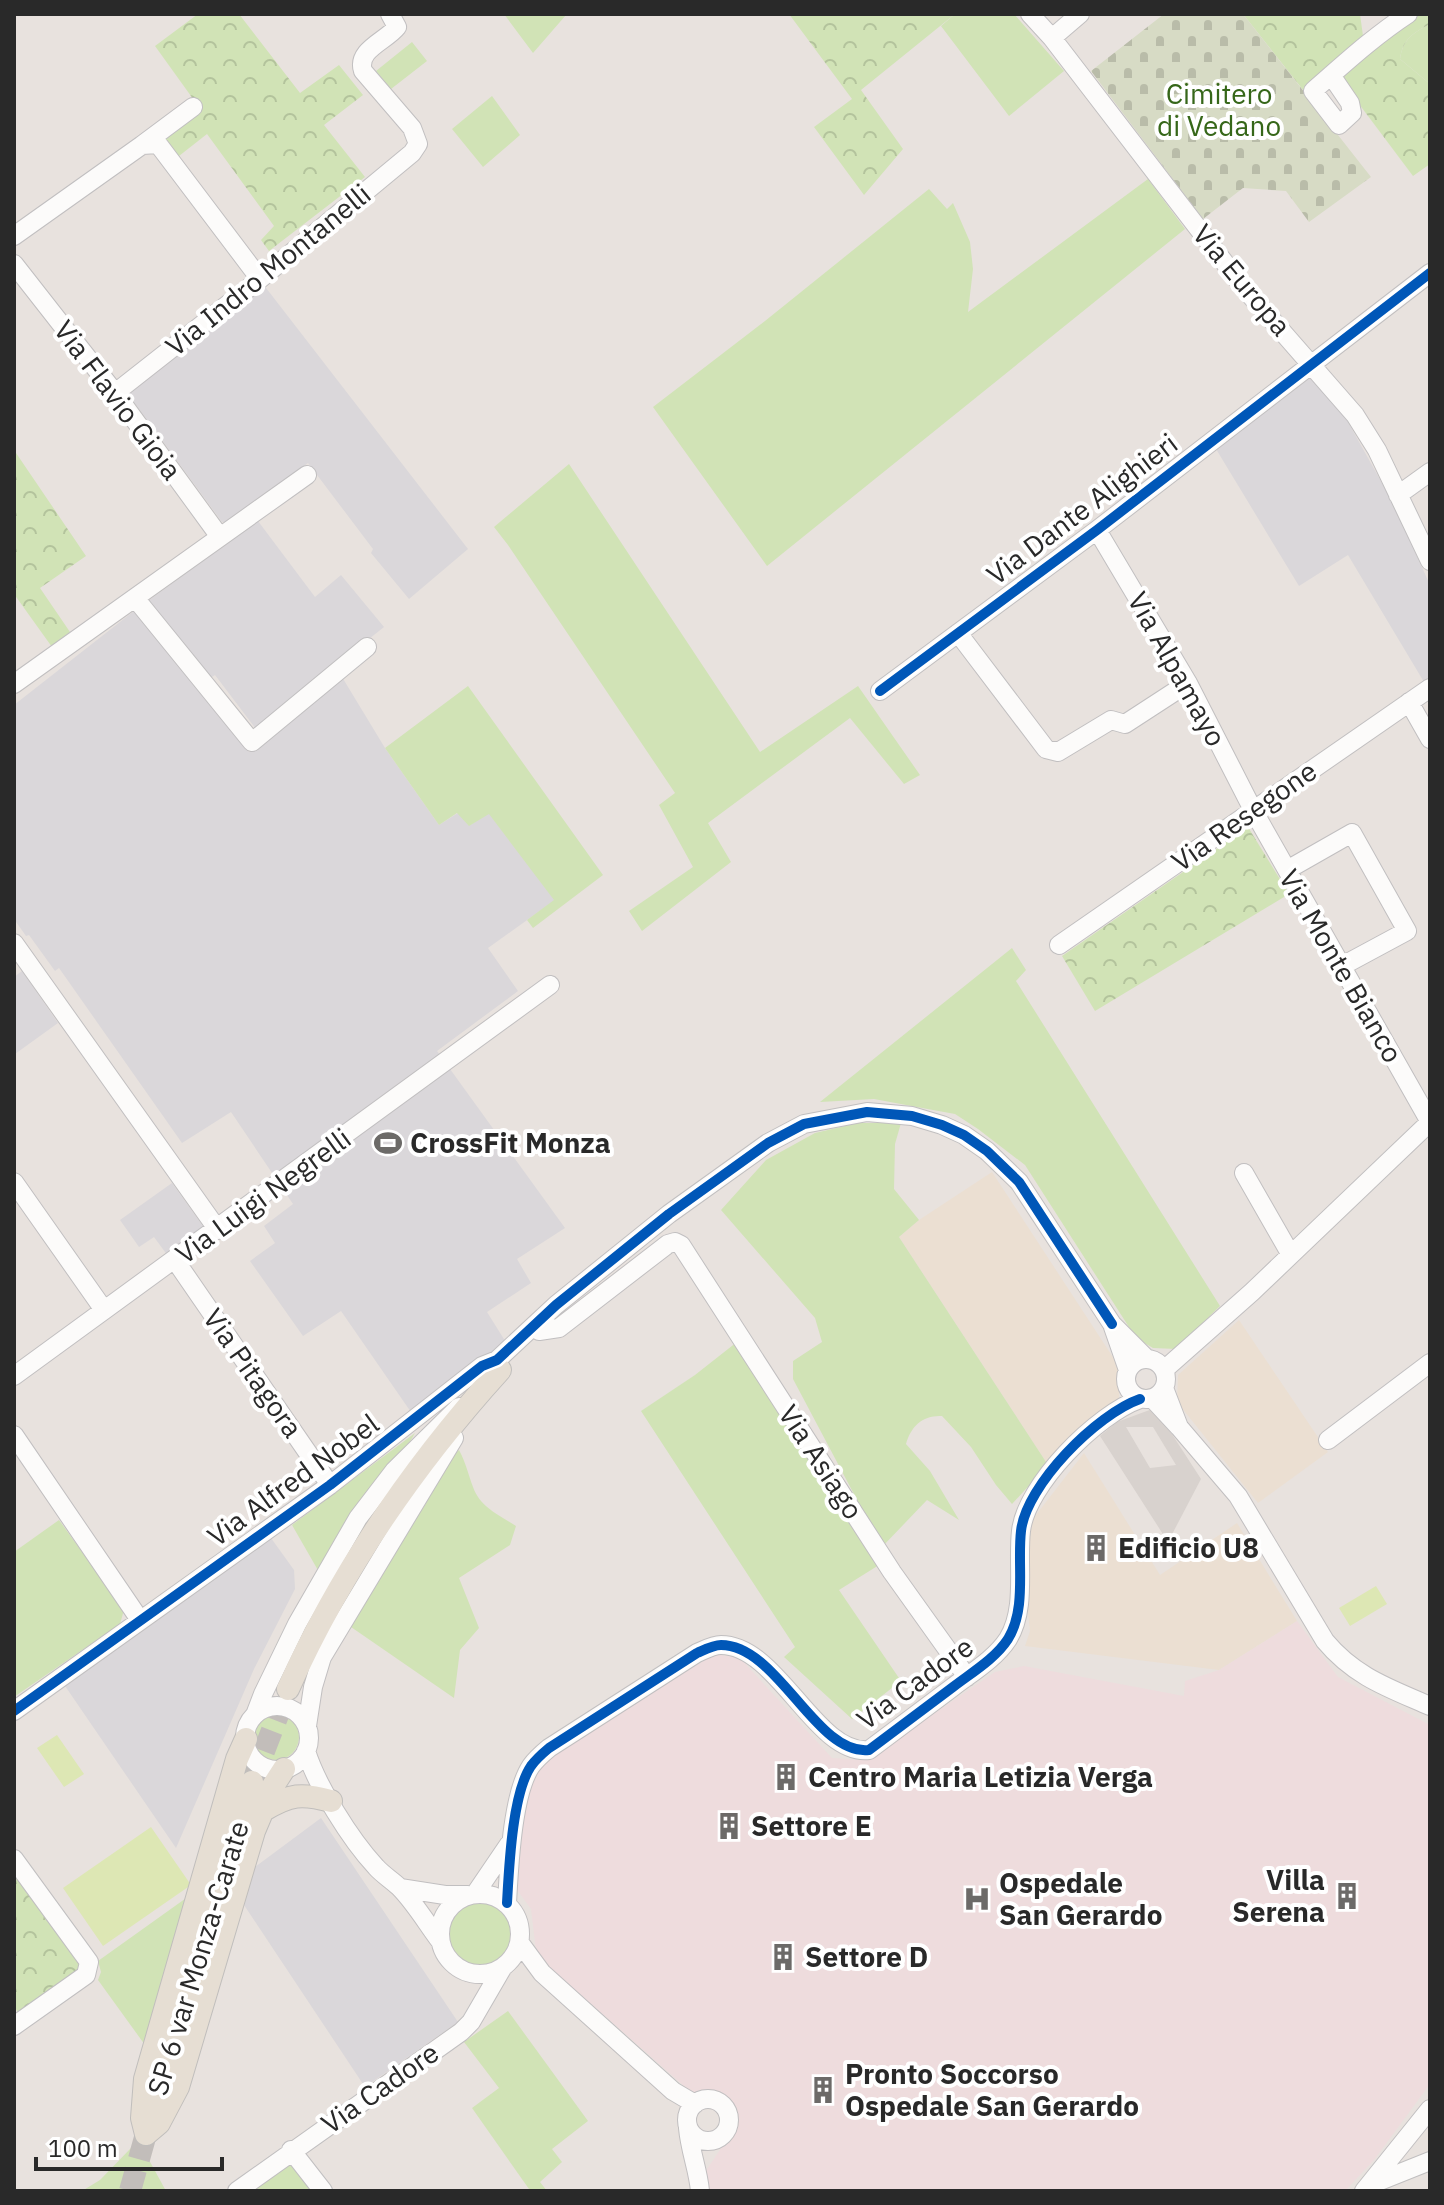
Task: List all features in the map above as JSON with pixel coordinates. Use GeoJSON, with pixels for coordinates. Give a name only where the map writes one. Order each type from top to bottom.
{"type":"FeatureCollection","features":[{"type":"Feature","properties":{"kind":"main road"},"geometry":{"type":"LineString","coordinates":[[412,1475],[498,1365]]}},
{"type":"Feature","properties":{"kind":"main road"},"geometry":{"type":"LineString","coordinates":[[288,1689],[323,1616],[359,1555],[458,1407]]}},
{"type":"Feature","properties":{"kind":"main road"},"geometry":{"type":"LineString","coordinates":[[246,1739],[237,1759],[145,2079],[142,2118],[146,2134],[159,2123],[178,2087],[254,1831],[273,1786],[287,1768]]}},
{"type":"Feature","properties":{"kind":"main road","name":"SP 6 var Monza-Carate"},"geometry":{"type":"LineString","coordinates":[[146,2134],[252,1782]]}},
{"type":"Feature","properties":{"kind":"main road"},"geometry":{"type":"LineString","coordinates":[[264,1810],[292,1796],[328,1797]]}},
{"type":"Feature","properties":{"kind":"street","name":"Via Indro Montanelli"},"geometry":{"type":"LineString","coordinates":[[115,393],[260,279],[412,153],[418,144],[412,128],[363,71],[361,63],[363,56],[397,27],[390,14]]}},
{"type":"Feature","properties":{"kind":"street","name":"Via Europa"},"geometry":{"type":"LineString","coordinates":[[1030,14],[1052,38],[1244,288],[1355,415],[1377,450],[1430,561]]}},
{"type":"Feature","properties":{"kind":"street"},"geometry":{"type":"LineString","coordinates":[[1052,38],[1080,14]]}},
{"type":"Feature","properties":{"kind":"street"},"geometry":{"type":"LineString","coordinates":[[1331,75],[1376,35],[1408,14]]}},
{"type":"Feature","properties":{"kind":"street"},"geometry":{"type":"LineString","coordinates":[[14,236],[193,107]]}},
{"type":"Feature","properties":{"kind":"street"},"geometry":{"type":"LineString","coordinates":[[142,145],[158,144],[260,279]]}},
{"type":"Feature","properties":{"kind":"street","name":"Via Flavio Gioia"},"geometry":{"type":"LineString","coordinates":[[14,264],[115,393],[220,537]]}},
{"type":"Feature","properties":{"kind":"street","name":"Via Dante Alighieri"},"geometry":{"type":"LineString","coordinates":[[880,691],[1097,530],[1430,273]]}},
{"type":"Feature","properties":{"kind":"street"},"geometry":{"type":"LineString","coordinates":[[1398,495],[1430,472]]}},
{"type":"Feature","properties":{"kind":"street"},"geometry":{"type":"LineString","coordinates":[[14,684],[307,475]]}},
{"type":"Feature","properties":{"kind":"street","name":"Via Alpamayo"},"geometry":{"type":"LineString","coordinates":[[1097,530],[1188,683],[1253,810]]}},
{"type":"Feature","properties":{"kind":"street"},"geometry":{"type":"LineString","coordinates":[[135,598],[252,742],[367,647]]}},
{"type":"Feature","properties":{"kind":"street"},"geometry":{"type":"LineString","coordinates":[[958,633],[1046,749],[1058,752],[1111,720],[1125,724],[1188,683]]}},
{"type":"Feature","properties":{"kind":"street","name":"Via Resegone"},"geometry":{"type":"LineString","coordinates":[[1059,945],[1430,688]]}},
{"type":"Feature","properties":{"kind":"street"},"geometry":{"type":"LineString","coordinates":[[1409,702],[1430,739]]}},
{"type":"Feature","properties":{"kind":"street","name":"Via Monte Bianco"},"geometry":{"type":"LineString","coordinates":[[1253,810],[1430,1122]]}},
{"type":"Feature","properties":{"kind":"street"},"geometry":{"type":"LineString","coordinates":[[1287,870],[1352,833],[1407,931],[1342,966]]}},
{"type":"Feature","properties":{"kind":"street"},"geometry":{"type":"LineString","coordinates":[[14,943],[218,1230]]}},
{"type":"Feature","properties":{"kind":"street","name":"Via Luigi Negrelli"},"geometry":{"type":"LineString","coordinates":[[14,1376],[550,985]]}},
{"type":"Feature","properties":{"kind":"street"},"geometry":{"type":"LineString","coordinates":[[592,1282],[691,1197],[788,1131],[804,1124],[867,1112],[912,1116],[964,1135],[987,1151],[1019,1182],[1112,1324],[1145,1357],[1153,1359],[1165,1369],[1167,1377],[1152,1395]]}},
{"type":"Feature","properties":{"kind":"street"},"geometry":{"type":"LineString","coordinates":[[1165,1369],[1291,1255],[1430,1122]]}},
{"type":"Feature","properties":{"kind":"street"},"geometry":{"type":"LineString","coordinates":[[1244,1173],[1291,1255]]}},
{"type":"Feature","properties":{"kind":"street"},"geometry":{"type":"LineString","coordinates":[[14,1182],[104,1310]]}},
{"type":"Feature","properties":{"kind":"street","name":"Via Alfred Nobel"},"geometry":{"type":"LineString","coordinates":[[539,1331],[559,1328],[668,1244],[675,1242],[681,1245]]}},
{"type":"Feature","properties":{"kind":"street","name":"Via Asiago"},"geometry":{"type":"LineString","coordinates":[[681,1245],[892,1572],[967,1677]]}},
{"type":"Feature","properties":{"kind":"street","name":"Via Pitagora"},"geometry":{"type":"LineString","coordinates":[[175,1260],[330,1485]]}},
{"type":"Feature","properties":{"kind":"street","name":"Via Alfred Nobel"},"geometry":{"type":"LineString","coordinates":[[14,1711],[330,1485],[482,1366],[498,1365],[592,1282]]}},
{"type":"Feature","properties":{"kind":"street","name":"Via Alfred Nobel"},"geometry":{"type":"LineString","coordinates":[[498,1365],[523,1334],[592,1282]]}},
{"type":"Feature","properties":{"kind":"street"},"geometry":{"type":"LineString","coordinates":[[1112,1324],[1128,1370],[1129,1389],[1152,1395],[1238,1496],[1325,1641],[1340,1659],[1381,1685],[1430,1706]]}},
{"type":"Feature","properties":{"kind":"street"},"geometry":{"type":"LineString","coordinates":[[1128,1370],[1145,1357]]}},
{"type":"Feature","properties":{"kind":"street"},"geometry":{"type":"LineString","coordinates":[[1328,1440],[1430,1363]]}},
{"type":"Feature","properties":{"kind":"street"},"geometry":{"type":"LineString","coordinates":[[328,1797],[287,1768],[268,1768],[255,1760],[246,1739],[248,1727],[297,1624],[353,1526],[394,1471],[498,1365]]}},
{"type":"Feature","properties":{"kind":"street"},"geometry":{"type":"LineString","coordinates":[[498,1365],[490,1388],[446,1450],[330,1641],[317,1670],[306,1751],[328,1797],[376,1867],[400,1888],[440,1941],[453,1964],[476,1974],[490,1973],[506,1965],[542,1973]]}},
{"type":"Feature","properties":{"kind":"street","name":"Via Cadore"},"geometry":{"type":"LineString","coordinates":[[237,2191],[461,2032],[480,2009],[520,1943],[519,1922],[507,1903],[510,1841],[524,1781],[531,1766],[549,1748],[697,1653],[719,1645],[753,1654],[846,1747],[857,1751],[869,1750],[989,1660],[1009,1637],[1017,1617],[1023,1518],[1032,1498],[1062,1459],[1102,1422],[1152,1395]]}},
{"type":"Feature","properties":{"kind":"street"},"geometry":{"type":"LineString","coordinates":[[14,1435],[140,1620]]}},
{"type":"Feature","properties":{"kind":"street"},"geometry":{"type":"LineString","coordinates":[[255,1715],[269,1707],[284,1707],[298,1713],[307,1726]]}},
{"type":"Feature","properties":{"kind":"street"},"geometry":{"type":"LineString","coordinates":[[287,1768],[306,1751]]}},
{"type":"Feature","properties":{"kind":"street","name":"Via Cadore"},"geometry":{"type":"LineString","coordinates":[[440,1941],[440,1927],[446,1913],[456,1902],[472,1894],[510,1841]]}},
{"type":"Feature","properties":{"kind":"street"},"geometry":{"type":"LineString","coordinates":[[14,1859],[89,1962],[86,1975],[14,2026]]}},
{"type":"Feature","properties":{"kind":"street"},"geometry":{"type":"LineString","coordinates":[[400,1888],[445,1895],[492,1895],[507,1903]]}},
{"type":"Feature","properties":{"kind":"street"},"geometry":{"type":"LineString","coordinates":[[520,1943],[542,1973],[673,2091],[695,2104]]}},
{"type":"Feature","properties":{"kind":"street"},"geometry":{"type":"LineString","coordinates":[[476,1974],[480,2009]]}},
{"type":"Feature","properties":{"kind":"street"},"geometry":{"type":"LineString","coordinates":[[673,2091],[679,2111],[688,2125],[697,2138],[711,2141],[721,2136],[727,2128],[726,2110],[710,2100],[695,2104],[689,2112],[688,2125],[700,2191]]}},
{"type":"Feature","properties":{"kind":"street"},"geometry":{"type":"LineString","coordinates":[[1367,2188],[1430,2109]]}},
{"type":"Feature","properties":{"kind":"street"},"geometry":{"type":"LineString","coordinates":[[697,2166],[705,2160],[711,2141]]}},
{"type":"Feature","properties":{"kind":"street"},"geometry":{"type":"LineString","coordinates":[[1403,2144],[1411,2160],[1427,2163]]}},
{"type":"Feature","properties":{"kind":"street"},"geometry":{"type":"LineString","coordinates":[[291,2150],[323,2191]]}},
{"type":"Feature","properties":{"kind":"street"},"geometry":{"type":"LineString","coordinates":[[1367,2188],[1427,2163]]}},
{"type":"Feature","properties":{"kind":"shaded area"},"geometry":{"type":"Polygon","coordinates":[[[263,284],[468,549],[409,599],[371,553],[373,549],[308,463],[229,522],[222,522],[126,391],[263,284]]]}},
{"type":"Feature","properties":{"kind":"shaded area"},"geometry":{"type":"Polygon","coordinates":[[[1311,377],[1339,406],[1392,501],[1430,585],[1430,678],[1424,682],[1348,555],[1299,586],[1216,449],[1311,377]]]}},
{"type":"Feature","properties":{"kind":"shaded area"},"geometry":{"type":"Polygon","coordinates":[[[258,521],[315,597],[341,575],[384,627],[256,729],[215,675],[209,679],[148,601],[258,521]]]}},
{"type":"Feature","properties":{"kind":"shaded area"},"geometry":{"type":"Polygon","coordinates":[[[134,611],[249,752],[342,677],[385,748],[439,825],[458,813],[470,825],[489,813],[555,900],[488,948],[518,991],[437,1051],[565,1228],[517,1259],[531,1283],[487,1312],[507,1344],[413,1415],[341,1311],[303,1336],[250,1261],[275,1243],[264,1226],[293,1204],[231,1112],[182,1143],[59,968],[55,971],[14,919],[14,705],[134,611]]]}},
{"type":"Feature","properties":{"kind":"shaded area"},"geometry":{"type":"Polygon","coordinates":[[[22,971],[58,1023],[15,1054],[14,977],[22,971]]]}},
{"type":"Feature","properties":{"kind":"shaded area"},"geometry":{"type":"Polygon","coordinates":[[[992,1172],[1120,1368],[1119,1398],[1048,1465],[899,1237],[919,1220],[992,1172]]]}},
{"type":"Feature","properties":{"kind":"shaded area"},"geometry":{"type":"Polygon","coordinates":[[[172,1183],[205,1229],[168,1256],[154,1237],[139,1247],[120,1220],[172,1183]]]}},
{"type":"Feature","properties":{"kind":"shaded area"},"geometry":{"type":"Polygon","coordinates":[[[1239,1320],[1328,1452],[1258,1503],[1177,1402],[1178,1375],[1239,1320]]]}},
{"type":"Feature","properties":{"kind":"shaded area"},"geometry":{"type":"Polygon","coordinates":[[[1155,1408],[1201,1479],[1168,1542],[1100,1436],[1117,1422],[1155,1408]],[[1126,1427],[1150,1468],[1176,1465],[1153,1427],[1126,1427]]]}},
{"type":"Feature","properties":{"kind":"shaded area"},"geometry":{"type":"Polygon","coordinates":[[[1084,1453],[1160,1575],[1237,1523],[1297,1621],[1219,1670],[1025,1646],[1030,1631],[1025,1586],[1032,1520],[1084,1453]]]}},
{"type":"Feature","properties":{"kind":"shaded area"},"geometry":{"type":"Polygon","coordinates":[[[271,1538],[294,1570],[295,1589],[254,1669],[176,1848],[63,1683],[271,1538]]]}},
{"type":"Feature","properties":{"kind":"shaded area","name":"Ospedale San Gerardo"},"geometry":{"type":"Polygon","coordinates":[[[1297,1621],[1338,1677],[1430,1725],[1430,2084],[1374,2160],[1345,2191],[708,2191],[705,2172],[728,2138],[734,2120],[721,2096],[693,2094],[547,1965],[536,1951],[531,1909],[517,1890],[527,1786],[552,1754],[715,1654],[740,1658],[832,1758],[866,1760],[995,1672],[1024,1666],[1184,1696],[1185,1681],[1219,1670],[1297,1621]]]}},
{"type":"Feature","properties":{"kind":"shaded area"},"geometry":{"type":"Polygon","coordinates":[[[321,1818],[458,2022],[365,2087],[242,1902],[255,1867],[321,1818]]]}},
{"type":"Feature","properties":{"kind":"green space"},"geometry":{"type":"Polygon","coordinates":[[[198,14],[239,14],[300,93],[339,65],[363,95],[324,125],[365,177],[269,251],[261,240],[274,226],[207,134],[179,156],[164,139],[201,110],[155,46],[198,14]]]}},
{"type":"Feature","properties":{"kind":"green space"},"geometry":{"type":"Polygon","coordinates":[[[504,14],[566,15],[533,53],[504,14]]]}},
{"type":"Feature","properties":{"kind":"green space"},"geometry":{"type":"Polygon","coordinates":[[[789,14],[955,14],[861,90],[903,149],[864,195],[814,127],[852,99],[789,14]]]}},
{"type":"Feature","properties":{"kind":"green space"},"geometry":{"type":"Polygon","coordinates":[[[955,14],[1014,14],[1064,71],[1009,116],[941,26],[955,14]]]}},
{"type":"Feature","properties":{"kind":"green space","name":"Cimitero di Vedano"},"geometry":{"type":"Polygon","coordinates":[[[1164,14],[1243,14],[1371,177],[1309,222],[1286,191],[1243,188],[1203,219],[1091,71],[1164,14]]]}},
{"type":"Feature","properties":{"kind":"green space"},"geometry":{"type":"Polygon","coordinates":[[[1243,14],[1360,14],[1363,36],[1303,90],[1243,14]]]}},
{"type":"Feature","properties":{"kind":"green space"},"geometry":{"type":"Polygon","coordinates":[[[1421,14],[1430,14],[1430,24],[1410,37],[1400,59],[1430,84],[1430,164],[1413,176],[1338,76],[1421,14]]]}},
{"type":"Feature","properties":{"kind":"green space"},"geometry":{"type":"Polygon","coordinates":[[[1430,24],[1430,84],[1400,59],[1410,37],[1430,24]]]}},
{"type":"Feature","properties":{"kind":"green space"},"geometry":{"type":"Polygon","coordinates":[[[412,42],[427,61],[391,89],[376,71],[412,42]]]}},
{"type":"Feature","properties":{"kind":"green space"},"geometry":{"type":"Polygon","coordinates":[[[492,96],[520,135],[483,167],[452,129],[492,96]]]}},
{"type":"Feature","properties":{"kind":"green space"},"geometry":{"type":"Polygon","coordinates":[[[1148,179],[1185,229],[767,566],[653,407],[929,189],[947,209],[953,203],[970,242],[973,269],[968,312],[1148,179]]]}},
{"type":"Feature","properties":{"kind":"green space"},"geometry":{"type":"Polygon","coordinates":[[[14,450],[86,556],[40,588],[70,632],[52,647],[14,594],[14,450]]]}},
{"type":"Feature","properties":{"kind":"green space"},"geometry":{"type":"Polygon","coordinates":[[[569,464],[760,752],[858,686],[920,775],[904,784],[850,718],[708,823],[731,862],[642,931],[629,911],[693,867],[659,805],[675,793],[494,527],[569,464]]]}},
{"type":"Feature","properties":{"kind":"green space"},"geometry":{"type":"Polygon","coordinates":[[[468,686],[603,875],[533,928],[527,920],[554,900],[489,814],[469,826],[457,813],[439,825],[385,748],[468,686]]]}},
{"type":"Feature","properties":{"kind":"green space"},"geometry":{"type":"Polygon","coordinates":[[[1248,827],[1289,894],[1095,1011],[1062,956],[1248,827]]]}},
{"type":"Feature","properties":{"kind":"green space"},"geometry":{"type":"Polygon","coordinates":[[[1012,948],[1026,970],[1016,981],[1220,1306],[1176,1349],[1153,1348],[1136,1338],[1025,1165],[978,1129],[955,1114],[874,1099],[820,1102],[1012,948]]]}},
{"type":"Feature","properties":{"kind":"green space"},"geometry":{"type":"Polygon","coordinates":[[[858,1123],[901,1123],[895,1144],[894,1189],[919,1220],[899,1237],[1048,1465],[1012,1504],[971,1447],[942,1416],[924,1420],[911,1432],[906,1444],[930,1471],[959,1520],[927,1500],[882,1547],[793,1379],[793,1361],[822,1342],[815,1318],[721,1210],[766,1160],[815,1133],[858,1123]]]}},
{"type":"Feature","properties":{"kind":"green space"},"geometry":{"type":"Polygon","coordinates":[[[742,1338],[879,1565],[839,1590],[901,1681],[852,1719],[784,1657],[795,1647],[641,1411],[695,1375],[742,1338]]]}},
{"type":"Feature","properties":{"kind":"green space"},"geometry":{"type":"Polygon","coordinates":[[[415,1433],[405,1450],[319,1572],[292,1525],[415,1433]]]}},
{"type":"Feature","properties":{"kind":"green space"},"geometry":{"type":"Polygon","coordinates":[[[459,1450],[480,1500],[516,1526],[510,1545],[459,1578],[479,1628],[460,1650],[454,1698],[351,1627],[381,1572],[425,1505],[444,1461],[459,1450]]]}},
{"type":"Feature","properties":{"kind":"green space"},"geometry":{"type":"Polygon","coordinates":[[[59,1520],[124,1610],[120,1624],[14,1697],[14,1552],[59,1520]]]}},
{"type":"Feature","properties":{"kind":"green space"},"geometry":{"type":"Polygon","coordinates":[[[1376,1586],[1387,1604],[1350,1626],[1339,1608],[1376,1586]]]}},
{"type":"Feature","properties":{"kind":"green space"},"geometry":{"type":"Polygon","coordinates":[[[276,1714],[292,1721],[299,1737],[292,1753],[276,1760],[260,1753],[253,1737],[260,1721],[276,1714]]]}},
{"type":"Feature","properties":{"kind":"green space"},"geometry":{"type":"Polygon","coordinates":[[[57,1735],[84,1774],[64,1787],[37,1748],[57,1735]]]}},
{"type":"Feature","properties":{"kind":"green space"},"geometry":{"type":"Polygon","coordinates":[[[151,1827],[191,1885],[103,1946],[63,1888],[151,1827]]]}},
{"type":"Feature","properties":{"kind":"green space"},"geometry":{"type":"Polygon","coordinates":[[[14,1871],[79,1962],[79,1969],[19,2014],[14,2006],[14,1871]]]}},
{"type":"Feature","properties":{"kind":"green space"},"geometry":{"type":"Polygon","coordinates":[[[189,1896],[145,2045],[98,1980],[101,1972],[98,1961],[189,1896]]]}},
{"type":"Feature","properties":{"kind":"green space"},"geometry":{"type":"Polygon","coordinates":[[[480,1900],[499,1906],[509,1916],[515,1935],[509,1954],[499,1964],[480,1970],[461,1964],[451,1954],[445,1935],[451,1916],[461,1906],[480,1900]]]}},
{"type":"Feature","properties":{"kind":"green space"},"geometry":{"type":"Polygon","coordinates":[[[508,2011],[588,2121],[552,2149],[562,2162],[540,2182],[547,2191],[528,2191],[472,2108],[499,2088],[464,2042],[508,2011]]]}},
{"type":"Feature","properties":{"kind":"green space"},"geometry":{"type":"Polygon","coordinates":[[[131,2148],[143,2149],[166,2191],[82,2191],[100,2180],[131,2148]]]}},
{"type":"Feature","properties":{"kind":"green space"},"geometry":{"type":"Polygon","coordinates":[[[291,2163],[314,2191],[253,2191],[291,2163]]]}},
{"type":"Feature","properties":{"kind":"tunnel"},"geometry":{"type":"LineString","coordinates":[[252,1782],[288,1689]]}},
{"type":"Feature","properties":{"kind":"tunnel"},"geometry":{"type":"LineString","coordinates":[[130,2191],[146,2134]]}},
{"type":"Feature","properties":{"kind":"cycle path"},"geometry":{"type":"LineString","coordinates":[[880,691],[1097,530],[1430,273]]}},
{"type":"Feature","properties":{"kind":"cycle path"},"geometry":{"type":"LineString","coordinates":[[14,1711],[330,1485],[482,1366],[497,1360],[556,1305],[669,1214],[768,1143],[804,1124],[867,1112],[912,1116],[964,1135],[987,1151],[1019,1182],[1112,1324]]}},
{"type":"Feature","properties":{"kind":"cycle path"},"geometry":{"type":"LineString","coordinates":[[507,1903],[516,1813],[531,1766],[549,1748],[697,1653],[718,1645],[742,1650],[761,1662],[832,1736],[850,1747],[869,1750],[982,1665],[1003,1646],[1014,1627],[1019,1600],[1021,1531],[1036,1493],[1066,1453],[1085,1435],[1104,1419],[1140,1399]]}},
{"type":"Feature","properties":{"kind":"place","name":"CrossFit Monza"},"geometry":{"type":"Point","coordinates":[388,1143]}},
{"type":"Feature","properties":{"kind":"place","name":"Edificio U8"},"geometry":{"type":"Point","coordinates":[1096,1548]}},
{"type":"Feature","properties":{"kind":"place","name":"Centro Maria Letizia Verga"},"geometry":{"type":"Point","coordinates":[786,1777]}},
{"type":"Feature","properties":{"kind":"place","name":"Settore E"},"geometry":{"type":"Point","coordinates":[729,1826]}},
{"type":"Feature","properties":{"kind":"place","name":"Villa Serena"},"geometry":{"type":"Point","coordinates":[1347,1896]}},
{"type":"Feature","properties":{"kind":"place","name":"Ospedale San Gerardo"},"geometry":{"type":"Point","coordinates":[977,1899]}},
{"type":"Feature","properties":{"kind":"place","name":"Settore D"},"geometry":{"type":"Point","coordinates":[783,1957]}},
{"type":"Feature","properties":{"kind":"place","name":"Pronto Soccorso Ospedale San Gerardo"},"geometry":{"type":"Point","coordinates":[823,2090]}}]}
